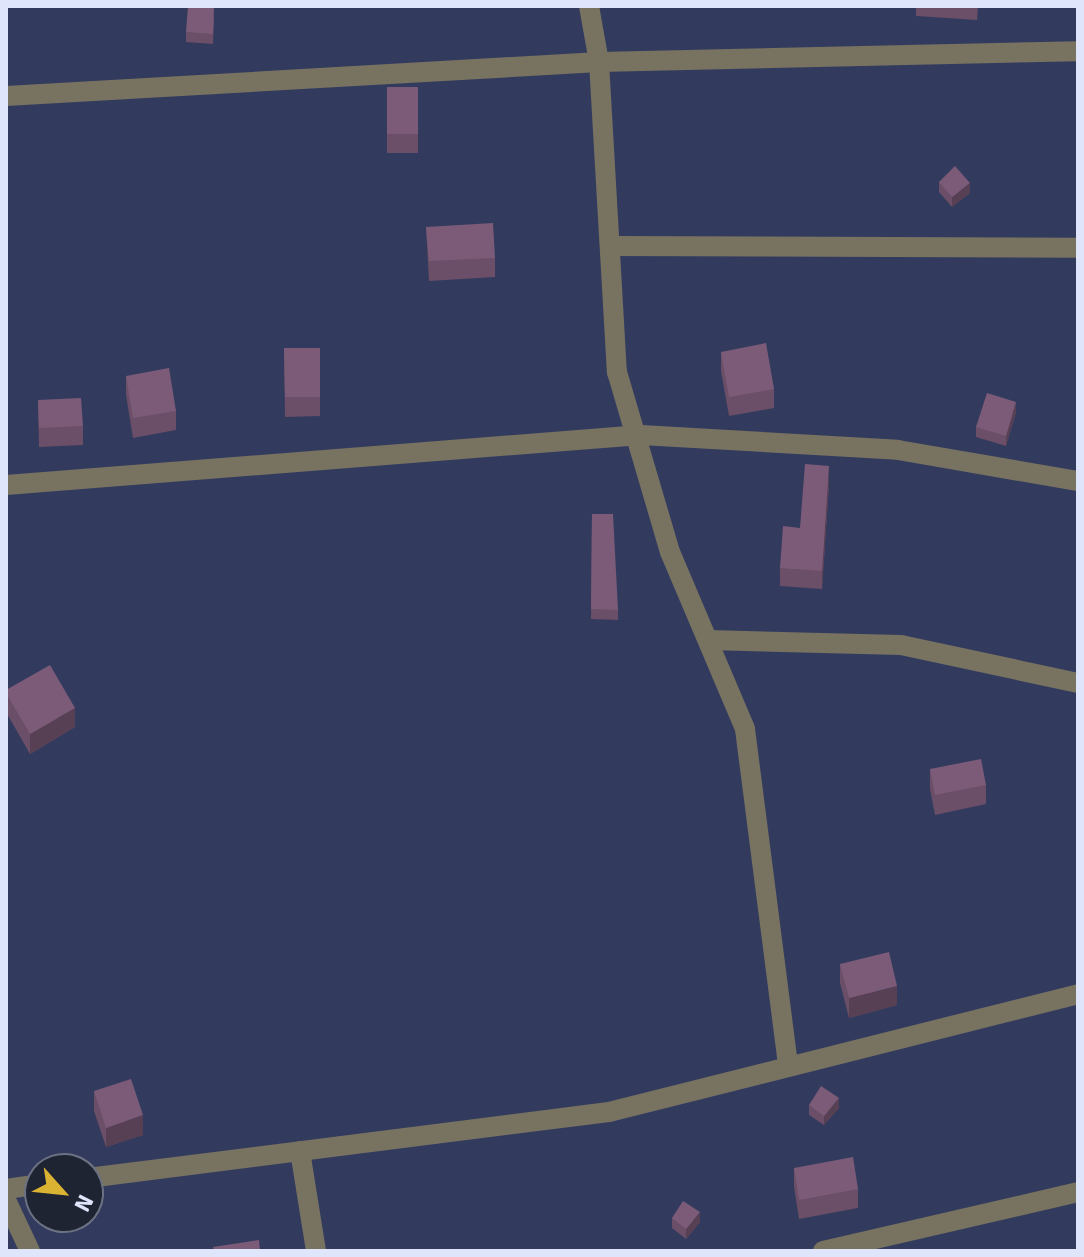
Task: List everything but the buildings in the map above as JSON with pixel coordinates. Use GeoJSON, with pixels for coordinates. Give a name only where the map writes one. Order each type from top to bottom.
{"type":"FeatureCollection","features":[{"type":"Feature","properties":{"kind":"street"},"geometry":{"type":"LineString","coordinates":[[589,6],[599,62],[617,372],[641,435],[670,552],[745,729],[788,1063]]}},
{"type":"Feature","properties":{"kind":"street"},"geometry":{"type":"LineString","coordinates":[[6,96],[599,62],[1078,51]]}},
{"type":"Feature","properties":{"kind":"street"},"geometry":{"type":"LineString","coordinates":[[610,246],[1078,248]]}},
{"type":"Feature","properties":{"kind":"street"},"geometry":{"type":"LineString","coordinates":[[6,485],[641,435],[898,450],[1078,481]]}},
{"type":"Feature","properties":{"kind":"street"},"geometry":{"type":"LineString","coordinates":[[708,640],[901,645],[1078,683]]}},
{"type":"Feature","properties":{"kind":"street"},"geometry":{"type":"LineString","coordinates":[[104,1176],[609,1112],[788,1063],[1078,994]]}},
{"type":"Feature","properties":{"kind":"street"},"geometry":{"type":"LineString","coordinates":[[300,1151],[316,1251]]}},
{"type":"Feature","properties":{"kind":"street"},"geometry":{"type":"LineString","coordinates":[[823,1251],[1078,1192]]}},
{"type":"Feature","properties":{"kind":"street"},"geometry":{"type":"LineString","coordinates":[[6,1200],[30,1251]]}}]}
